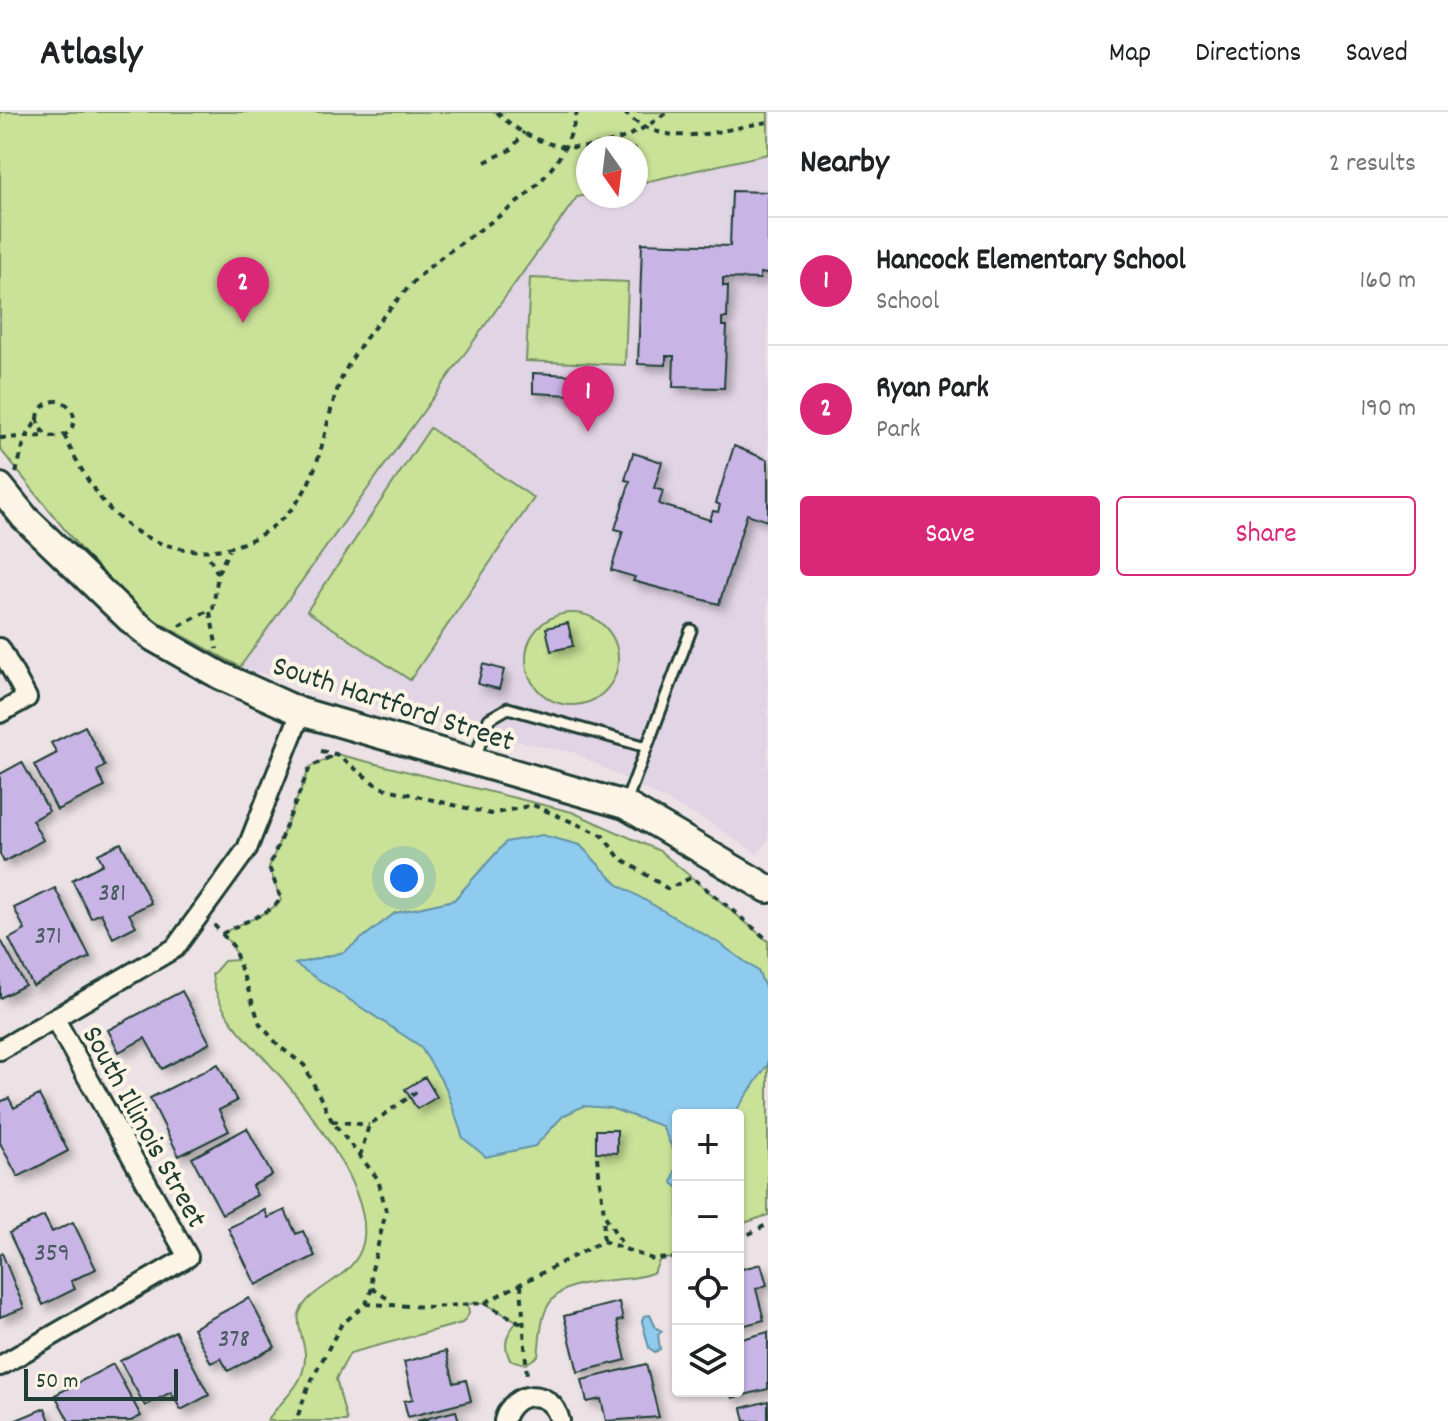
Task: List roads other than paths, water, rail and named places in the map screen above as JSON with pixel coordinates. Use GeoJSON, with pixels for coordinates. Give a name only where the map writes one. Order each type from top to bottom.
{"type":"FeatureCollection","features":[{"type":"Feature","properties":{"kind":"street","name":"South Hartford Street"},"geometry":{"type":"LineString","coordinates":[[5,494],[98,589],[154,638],[221,676],[301,712],[625,805],[767,885]]}},
{"type":"Feature","properties":{"kind":"street"},"geometry":{"type":"LineString","coordinates":[[0,648],[27,698],[0,713]]}},
{"type":"Feature","properties":{"kind":"street"},"geometry":{"type":"LineString","coordinates":[[0,1050],[56,1021],[175,948],[247,849],[301,712]]}},
{"type":"Feature","properties":{"kind":"street","name":"South Illinois Street"},"geometry":{"type":"LineString","coordinates":[[0,1366],[188,1257],[56,1021]]}},
{"type":"Feature","properties":{"kind":"street"},"geometry":{"type":"LineString","coordinates":[[504,1421],[512,1403],[529,1395],[546,1399],[558,1412],[560,1421]]}},
{"type":"Feature","properties":{"kind":"lane"},"geometry":{"type":"LineString","coordinates":[[625,805],[691,630]]}},
{"type":"Feature","properties":{"kind":"lane"},"geometry":{"type":"LineString","coordinates":[[473,762],[489,719],[508,708],[647,747]]}},
{"type":"Feature","properties":{"kind":"water"},"geometry":{"type":"Polygon","coordinates":[[[542,835],[580,845],[617,884],[719,943],[758,971],[768,994],[768,1064],[737,1109],[672,1109],[672,1147],[662,1126],[610,1108],[583,1106],[563,1116],[535,1146],[486,1157],[463,1138],[446,1088],[420,1046],[295,964],[344,952],[395,913],[454,900],[506,842],[542,835]]]}},
{"type":"Feature","properties":{"kind":"water"},"geometry":{"type":"Polygon","coordinates":[[[650,1315],[656,1328],[662,1331],[658,1335],[660,1349],[655,1352],[649,1348],[642,1321],[644,1316],[650,1315]]]}},
{"type":"Feature","properties":{"kind":"place","name":"Ryan Park"},"geometry":{"type":"Point","coordinates":[243,323]}},
{"type":"Feature","properties":{"kind":"place","name":"Hancock Elementary School"},"geometry":{"type":"Point","coordinates":[588,432]}}]}
